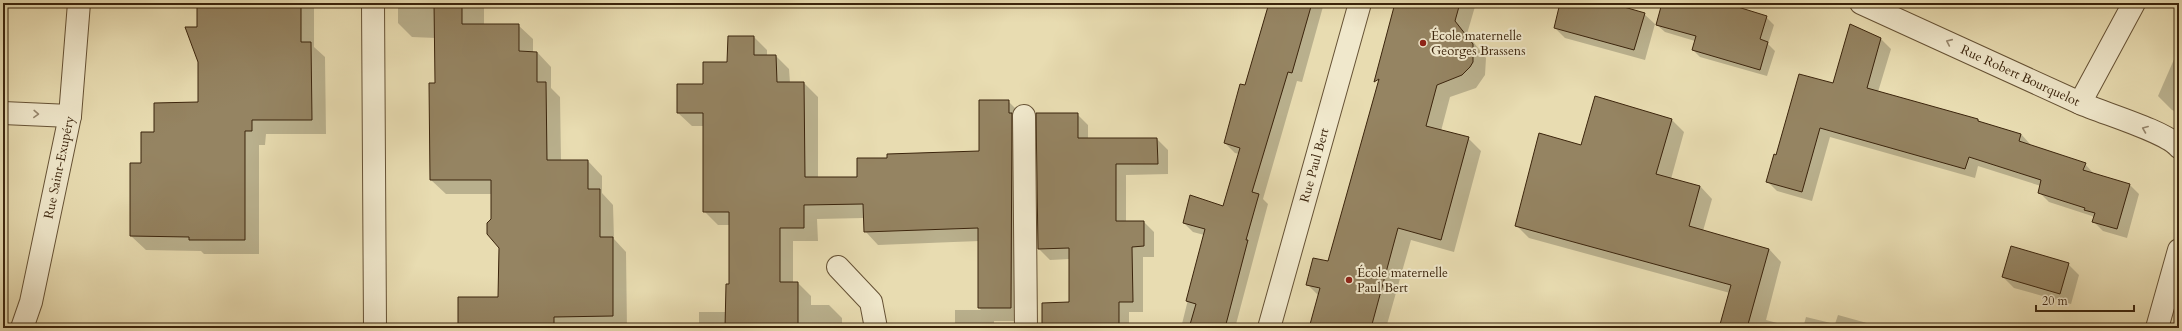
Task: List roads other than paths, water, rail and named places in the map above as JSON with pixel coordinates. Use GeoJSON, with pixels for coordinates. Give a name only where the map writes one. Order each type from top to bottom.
{"type":"FeatureCollection","features":[{"type":"Feature","properties":{"kind":"street","name":"Rue Saint-Exupéry"},"geometry":{"type":"LineString","coordinates":[[22,328],[31,302],[70,116],[79,3]]}},
{"type":"Feature","properties":{"kind":"street"},"geometry":{"type":"LineString","coordinates":[[374,3],[375,328]]}},
{"type":"Feature","properties":{"kind":"street","name":"Rue Paul Bert"},"geometry":{"type":"LineString","coordinates":[[1268,328],[1360,3]]}},
{"type":"Feature","properties":{"kind":"street"},"geometry":{"type":"LineString","coordinates":[[2080,103],[2134,3]]}},
{"type":"Feature","properties":{"kind":"street","name":"Rue Robert Bourquelot"},"geometry":{"type":"LineString","coordinates":[[1871,5],[2080,103],[2155,133],[2175,143],[2179,147]]}},
{"type":"Feature","properties":{"kind":"street"},"geometry":{"type":"LineString","coordinates":[[3,113],[70,116]]}},
{"type":"Feature","properties":{"kind":"street"},"geometry":{"type":"LineString","coordinates":[[1024,116],[1026,328]]}},
{"type":"Feature","properties":{"kind":"street"},"geometry":{"type":"LineString","coordinates":[[2157,328],[2179,250]]}},
{"type":"Feature","properties":{"kind":"street"},"geometry":{"type":"LineString","coordinates":[[838,267],[871,302],[876,328]]}},
{"type":"Feature","properties":{"kind":"place","name":"École maternelle Georges Brassens"},"geometry":{"type":"Point","coordinates":[1423,43]}},
{"type":"Feature","properties":{"kind":"place","name":"École maternelle Paul Bert"},"geometry":{"type":"Point","coordinates":[1349,280]}}]}
